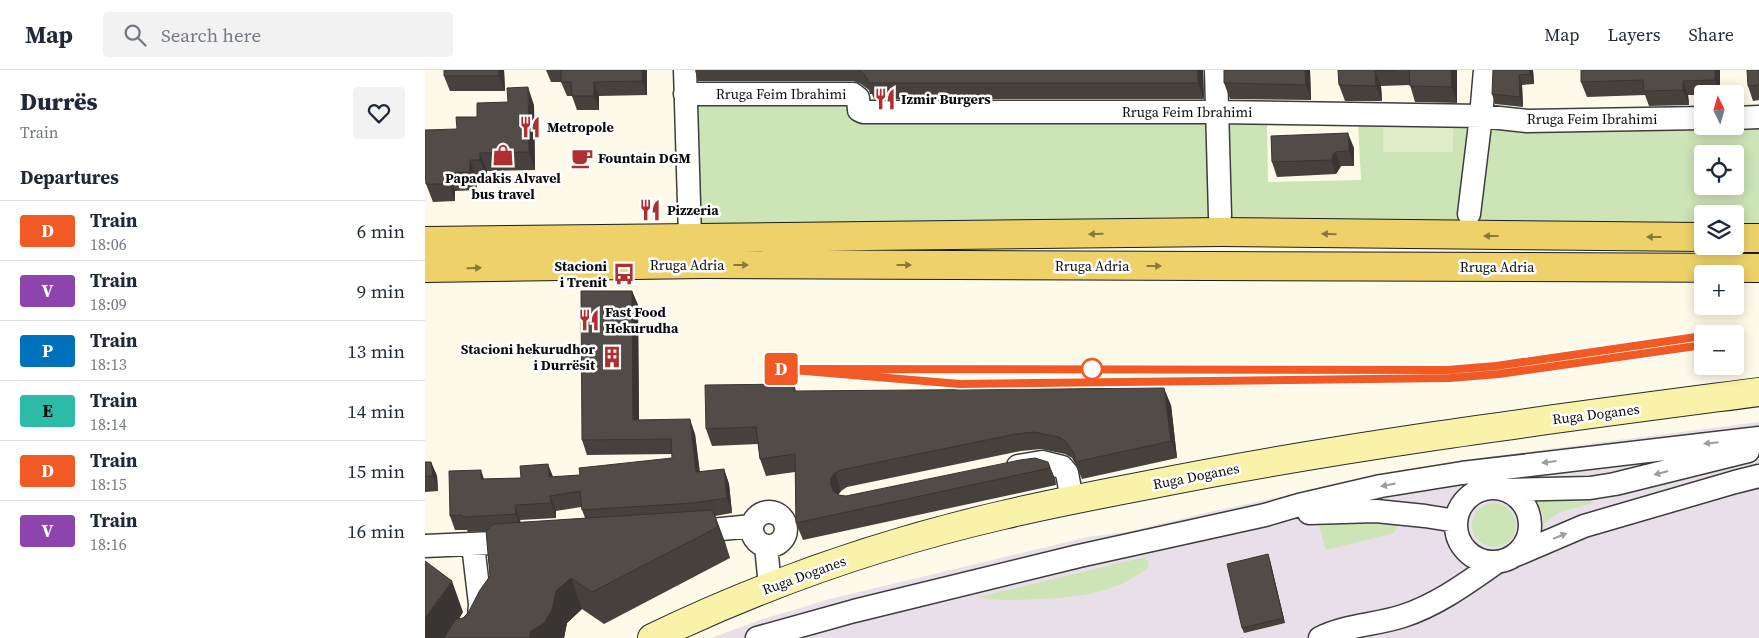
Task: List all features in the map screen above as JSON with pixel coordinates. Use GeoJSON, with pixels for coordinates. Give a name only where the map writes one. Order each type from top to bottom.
{"type":"FeatureCollection","features":[{"type":"Feature","properties":{"kind":"main road","name":"Rruga Adria"},"geometry":{"type":"LineString","coordinates":[[425,240],[1221,232],[1694,237]]}},
{"type":"Feature","properties":{"kind":"main road"},"geometry":{"type":"LineString","coordinates":[[1744,238],[1759,238]]}},
{"type":"Feature","properties":{"kind":"main road","name":"Rruga Adria"},"geometry":{"type":"LineString","coordinates":[[425,268],[704,264],[1759,268]]}},
{"type":"Feature","properties":{"kind":"main road","name":"Ruga Doganes"},"geometry":{"type":"LineString","coordinates":[[652,638],[775,585],[841,561],[947,529],[1072,500],[1197,475],[1317,454],[1511,425],[1759,392]]}},
{"type":"Feature","properties":{"kind":"street"},"geometry":{"type":"LineString","coordinates":[[685,70],[689,237]]}},
{"type":"Feature","properties":{"kind":"street"},"geometry":{"type":"LineString","coordinates":[[1216,70],[1221,216]]}},
{"type":"Feature","properties":{"kind":"street"},"geometry":{"type":"LineString","coordinates":[[1469,214],[1485,70]]}},
{"type":"Feature","properties":{"kind":"street","name":"Rruga Feim Ibrahimi"},"geometry":{"type":"LineString","coordinates":[[685,94],[853,94],[858,98],[859,110],[863,112],[1217,112],[1481,116],[1527,121],[1694,118]]}},
{"type":"Feature","properties":{"kind":"street"},"geometry":{"type":"LineString","coordinates":[[1744,118],[1759,117]]}},
{"type":"Feature","properties":{"kind":"street"},"geometry":{"type":"LineString","coordinates":[[757,638],[854,611],[1061,560],[1265,515],[1350,493],[1462,473],[1759,438]]}},
{"type":"Feature","properties":{"kind":"street"},"geometry":{"type":"LineString","coordinates":[[1759,449],[1615,484],[1591,488],[1496,489],[1475,493],[1467,499],[1459,512],[1457,535],[1466,550],[1473,557],[1482,561],[1506,559],[1584,526],[1759,476]]}},
{"type":"Feature","properties":{"kind":"street"},"geometry":{"type":"LineString","coordinates":[[995,470],[1043,462],[1062,467],[1067,473],[1072,500]]}},
{"type":"Feature","properties":{"kind":"street"},"geometry":{"type":"LineString","coordinates":[[1320,638],[1332,632],[1389,620],[1419,610],[1453,592],[1523,548],[1528,539],[1530,519],[1522,501],[1514,494],[1496,489],[1473,476],[1462,473]]}},
{"type":"Feature","properties":{"kind":"street"},"geometry":{"type":"LineString","coordinates":[[1265,515],[1376,511],[1457,521]]}},
{"type":"Feature","properties":{"kind":"street"},"geometry":{"type":"LineString","coordinates":[[766,512],[780,515],[785,520],[787,527],[782,541],[771,545],[760,544],[752,533],[754,519],[759,514],[766,512]]}},
{"type":"Feature","properties":{"kind":"street"},"geometry":{"type":"LineString","coordinates":[[669,533],[752,526]]}},
{"type":"Feature","properties":{"kind":"street"},"geometry":{"type":"LineString","coordinates":[[425,546],[532,541]]}},
{"type":"Feature","properties":{"kind":"street"},"geometry":{"type":"LineString","coordinates":[[468,638],[479,618],[480,604],[473,545]]}},
{"type":"Feature","properties":{"kind":"street"},"geometry":{"type":"LineString","coordinates":[[771,545],[775,585]]}},
{"type":"Feature","properties":{"kind":"shaded area"},"geometry":{"type":"Polygon","coordinates":[[[1759,422],[1759,638],[711,638],[763,619],[830,599],[1088,537],[1127,532],[1377,476],[1465,460],[1759,422]]]}},
{"type":"Feature","properties":{"kind":"green space"},"geometry":{"type":"Polygon","coordinates":[[[694,102],[850,102],[1267,122],[1268,182],[1361,180],[1358,123],[1694,126],[1694,135],[1744,135],[1744,125],[1759,125],[1759,234],[1744,234],[1744,205],[1694,205],[1694,233],[698,230],[694,102]]]}},
{"type":"Feature","properties":{"kind":"green space"},"geometry":{"type":"Polygon","coordinates":[[[1453,118],[1453,152],[1383,152],[1383,119],[1453,118]]]}},
{"type":"Feature","properties":{"kind":"green space"},"geometry":{"type":"Polygon","coordinates":[[[1535,499],[1591,501],[1593,503],[1560,512],[1543,524],[1543,514],[1535,499]]]}},
{"type":"Feature","properties":{"kind":"green space"},"geometry":{"type":"Polygon","coordinates":[[[1494,503],[1506,507],[1512,513],[1516,525],[1512,537],[1506,543],[1494,547],[1482,543],[1476,537],[1472,525],[1476,513],[1482,507],[1494,503]]]}},
{"type":"Feature","properties":{"kind":"green space"},"geometry":{"type":"Polygon","coordinates":[[[1318,522],[1394,522],[1397,527],[1394,533],[1326,550],[1318,522]]]}},
{"type":"Feature","properties":{"kind":"green space"},"geometry":{"type":"Polygon","coordinates":[[[1141,558],[1149,561],[1148,567],[1145,570],[1120,584],[1094,593],[1023,600],[979,597],[1141,558]]]}},
{"type":"Feature","properties":{"kind":"building"},"geometry":{"type":"Polygon","coordinates":[[[444,70],[499,70],[499,76],[444,76],[444,70]]]}},
{"type":"Feature","properties":{"kind":"building"},"geometry":{"type":"Polygon","coordinates":[[[561,70],[642,70],[642,81],[594,82],[594,96],[572,96],[571,82],[561,82],[561,70]]]}},
{"type":"Feature","properties":{"kind":"building"},"geometry":{"type":"Polygon","coordinates":[[[858,70],[1198,70],[1198,83],[868,83],[868,78],[865,78],[865,75],[858,70]]]}},
{"type":"Feature","properties":{"kind":"building"},"geometry":{"type":"Polygon","coordinates":[[[1224,70],[1305,70],[1306,85],[1224,83],[1224,70]]]}},
{"type":"Feature","properties":{"kind":"building"},"geometry":{"type":"Polygon","coordinates":[[[1338,70],[1396,70],[1375,71],[1376,86],[1339,85],[1338,70]]]}},
{"type":"Feature","properties":{"kind":"building"},"geometry":{"type":"Polygon","coordinates":[[[1409,70],[1451,70],[1452,87],[1410,86],[1409,70]]]}},
{"type":"Feature","properties":{"kind":"building"},"geometry":{"type":"Polygon","coordinates":[[[1493,70],[1530,70],[1530,74],[1519,75],[1520,97],[1492,94],[1493,70]]]}},
{"type":"Feature","properties":{"kind":"building"},"geometry":{"type":"Polygon","coordinates":[[[1581,70],[1715,70],[1715,80],[1683,81],[1683,90],[1644,91],[1643,80],[1581,82],[1581,70]]]}},
{"type":"Feature","properties":{"kind":"building"},"geometry":{"type":"Polygon","coordinates":[[[1747,70],[1759,70],[1759,85],[1748,86],[1747,70]]]}},
{"type":"Feature","properties":{"kind":"building"},"geometry":{"type":"Polygon","coordinates":[[[528,87],[529,152],[480,153],[480,160],[470,160],[470,172],[448,173],[449,184],[426,184],[425,130],[457,129],[456,117],[477,117],[477,103],[508,102],[507,88],[528,87]]]}},
{"type":"Feature","properties":{"kind":"building"},"geometry":{"type":"Polygon","coordinates":[[[1348,133],[1349,151],[1335,152],[1331,160],[1272,162],[1271,136],[1348,133]]]}},
{"type":"Feature","properties":{"kind":"building"},"geometry":{"type":"Polygon","coordinates":[[[581,291],[632,291],[633,420],[690,419],[696,472],[724,469],[727,498],[693,503],[582,510],[580,491],[550,496],[551,503],[515,505],[516,514],[467,517],[462,517],[462,515],[450,516],[449,471],[481,470],[481,479],[521,478],[520,466],[548,464],[549,477],[580,475],[579,468],[672,458],[671,439],[582,440],[581,291]]]}},
{"type":"Feature","properties":{"kind":"building"},"geometry":{"type":"Polygon","coordinates":[[[794,384],[794,391],[1164,388],[1171,441],[1075,462],[1074,453],[1065,441],[1059,437],[1034,432],[1015,434],[841,470],[831,478],[831,485],[834,492],[846,496],[1020,460],[1035,458],[1048,462],[1050,468],[796,523],[795,454],[760,459],[756,427],[706,429],[705,385],[794,384]]]}},
{"type":"Feature","properties":{"kind":"building"},"geometry":{"type":"Polygon","coordinates":[[[425,462],[431,462],[433,476],[425,477],[425,462]]]}},
{"type":"Feature","properties":{"kind":"building"},"geometry":{"type":"Polygon","coordinates":[[[713,510],[718,527],[592,592],[571,578],[556,591],[552,610],[544,623],[530,632],[530,638],[444,638],[456,619],[463,618],[468,613],[490,576],[486,531],[494,524],[713,510]]]}},
{"type":"Feature","properties":{"kind":"building"},"geometry":{"type":"Polygon","coordinates":[[[1268,554],[1283,618],[1242,628],[1227,564],[1268,554]]]}},
{"type":"Feature","properties":{"kind":"building"},"geometry":{"type":"Polygon","coordinates":[[[425,561],[452,581],[425,618],[425,561]]]}},
{"type":"Feature","properties":{"kind":"train","name":"D"},"geometry":{"type":"LineString","coordinates":[[1694,337],[1496,366],[1447,370],[781,369],[960,384],[1450,378],[1499,374],[1694,346]]}},
{"type":"Feature","properties":{"kind":"place","name":"Izmir Burgers"},"geometry":{"type":"Point","coordinates":[885,99]}},
{"type":"Feature","properties":{"kind":"place","name":"Metropole"},"geometry":{"type":"Point","coordinates":[530,127]}},
{"type":"Feature","properties":{"kind":"place","name":"Papadakis Alvavel bus travel"},"geometry":{"type":"Point","coordinates":[503,155]}},
{"type":"Feature","properties":{"kind":"place","name":"Fountain DGM"},"geometry":{"type":"Point","coordinates":[582,158]}},
{"type":"Feature","properties":{"kind":"place","name":"Pizzeria"},"geometry":{"type":"Point","coordinates":[650,210]}},
{"type":"Feature","properties":{"kind":"place","name":"Stacioni i Trenit"},"geometry":{"type":"Point","coordinates":[624,274]}},
{"type":"Feature","properties":{"kind":"place","name":"Fast Food Hekurudha"},"geometry":{"type":"Point","coordinates":[589,320]}},
{"type":"Feature","properties":{"kind":"place","name":"Stacioni hekurudhor i Durrësit"},"geometry":{"type":"Point","coordinates":[612,357]}}]}
